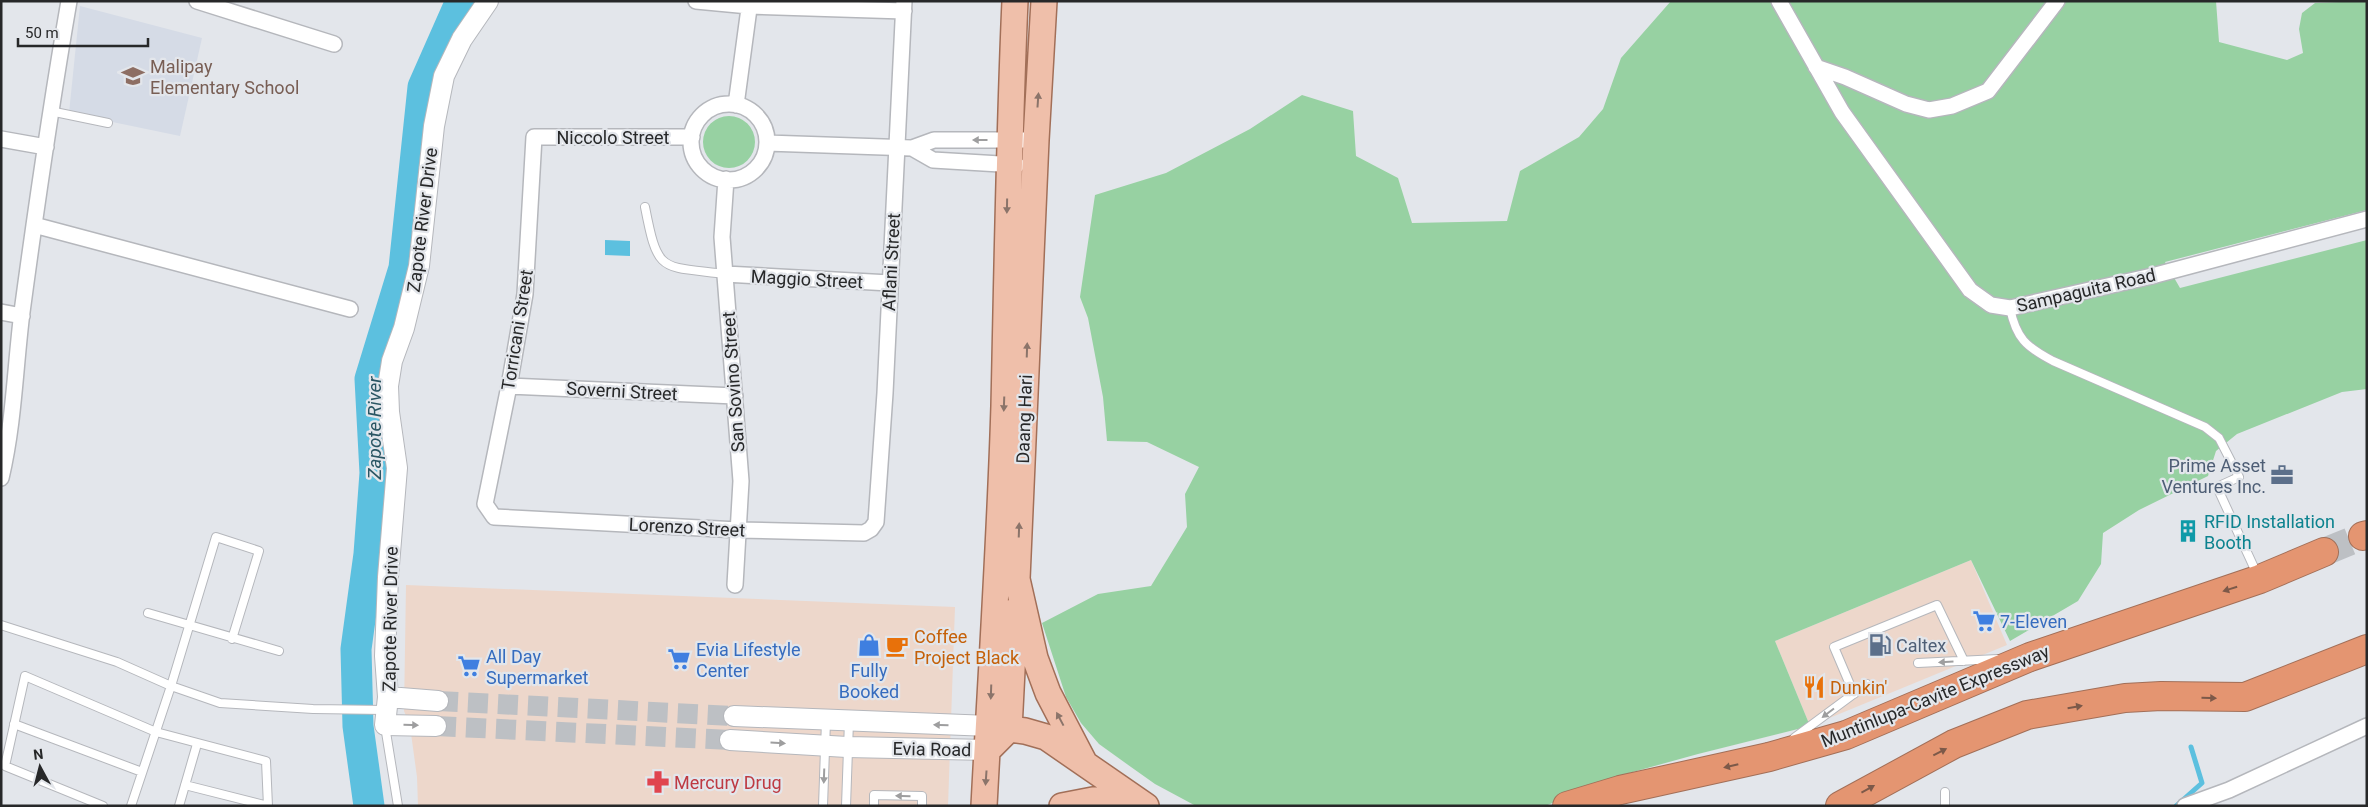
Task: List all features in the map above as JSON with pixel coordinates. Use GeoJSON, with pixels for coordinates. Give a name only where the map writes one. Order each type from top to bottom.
{"type":"FeatureCollection","features":[{"type":"Feature","properties":{"kind":"highway","name":"Muntinlupa-Cavite Expressway"},"geometry":{"type":"LineString","coordinates":[[1567,806],[1620,790],[1770,757],[1846,735],[2030,657],[2260,579],[2324,552]]}},
{"type":"Feature","properties":{"kind":"highway"},"geometry":{"type":"LineString","coordinates":[[1840,806],[1954,744],[2027,715],[2125,698],[2160,696],[2245,697],[2367,649]]}},
{"type":"Feature","properties":{"kind":"main road","name":"Daang Hari"},"geometry":{"type":"LineString","coordinates":[[984,806],[996,735],[1008,165],[1015,1]]}},
{"type":"Feature","properties":{"kind":"main road","name":"Daang Hari"},"geometry":{"type":"LineString","coordinates":[[1044,1],[1017,578],[1035,658],[1048,693],[1084,762],[1140,802]]}},
{"type":"Feature","properties":{"kind":"main road"},"geometry":{"type":"LineString","coordinates":[[996,735],[1017,578]]}},
{"type":"Feature","properties":{"kind":"main road","name":"Evia Road"},"geometry":{"type":"LineString","coordinates":[[996,735],[1024,731],[1046,737],[1084,762]]}},
{"type":"Feature","properties":{"kind":"main road"},"geometry":{"type":"LineString","coordinates":[[1062,806],[1093,800],[1140,802]]}},
{"type":"Feature","properties":{"kind":"street"},"geometry":{"type":"LineString","coordinates":[[1,478],[50,111],[69,1]]}},
{"type":"Feature","properties":{"kind":"street"},"geometry":{"type":"LineString","coordinates":[[197,1],[334,44]]}},
{"type":"Feature","properties":{"kind":"street","name":"Zapote River Drive"},"geometry":{"type":"LineString","coordinates":[[386,711],[385,656],[388,577],[397,468],[389,412],[388,386],[392,361],[420,266],[434,126],[444,76],[462,39],[488,1]]}},
{"type":"Feature","properties":{"kind":"street"},"geometry":{"type":"LineString","coordinates":[[696,1],[750,4],[904,6]]}},
{"type":"Feature","properties":{"kind":"street","name":"Sampaguita Road"},"geometry":{"type":"LineString","coordinates":[[1779,1],[1842,112],[1970,290],[1991,305],[2010,308],[2152,276],[2367,219]]}},
{"type":"Feature","properties":{"kind":"street"},"geometry":{"type":"LineString","coordinates":[[1816,67],[1906,104],[1929,110],[1952,106],[1988,91],[2057,1]]}},
{"type":"Feature","properties":{"kind":"street"},"geometry":{"type":"LineString","coordinates":[[736,105],[750,4]]}},
{"type":"Feature","properties":{"kind":"street","name":"Aflani Street"},"geometry":{"type":"LineString","coordinates":[[876,522],[890,283],[904,148],[904,6]]}},
{"type":"Feature","properties":{"kind":"street"},"geometry":{"type":"LineString","coordinates":[[721,105],[736,105],[745,107],[759,118],[764,126],[767,144],[766,154],[754,170],[746,176],[726,179],[716,177],[700,166],[695,157],[692,137],[694,128],[707,112],[721,105]]}},
{"type":"Feature","properties":{"kind":"street","name":"Niccolo Street"},"geometry":{"type":"LineString","coordinates":[[534,137],[692,137]]}},
{"type":"Feature","properties":{"kind":"street","name":"Torricani Street"},"geometry":{"type":"LineString","coordinates":[[494,517],[484,504],[509,386],[526,277],[534,137]]}},
{"type":"Feature","properties":{"kind":"street"},"geometry":{"type":"LineString","coordinates":[[1,139],[46,147]]}},
{"type":"Feature","properties":{"kind":"street"},"geometry":{"type":"LineString","coordinates":[[767,144],[904,148],[934,140],[1036,140]]}},
{"type":"Feature","properties":{"kind":"street"},"geometry":{"type":"LineString","coordinates":[[904,148],[933,160],[1035,166]]}},
{"type":"Feature","properties":{"kind":"street","name":"San Sovino Street"},"geometry":{"type":"LineString","coordinates":[[726,179],[722,237],[741,480],[735,585]]}},
{"type":"Feature","properties":{"kind":"street"},"geometry":{"type":"LineString","coordinates":[[34,225],[350,310]]}},
{"type":"Feature","properties":{"kind":"street","name":"Maggio Street"},"geometry":{"type":"LineString","coordinates":[[725,274],[890,283]]}},
{"type":"Feature","properties":{"kind":"street"},"geometry":{"type":"LineString","coordinates":[[1,312],[22,316]]}},
{"type":"Feature","properties":{"kind":"street","name":"Soverni Street"},"geometry":{"type":"LineString","coordinates":[[509,386],[735,396]]}},
{"type":"Feature","properties":{"kind":"street","name":"Lorenzo Street"},"geometry":{"type":"LineString","coordinates":[[494,517],[738,530],[864,533],[871,529],[876,522]]}},
{"type":"Feature","properties":{"kind":"street"},"geometry":{"type":"LineString","coordinates":[[386,711],[438,701]]}},
{"type":"Feature","properties":{"kind":"street"},"geometry":{"type":"LineString","coordinates":[[386,711],[436,726]]}},
{"type":"Feature","properties":{"kind":"street","name":"Evia Road"},"geometry":{"type":"LineString","coordinates":[[734,716],[849,722],[996,735]]}},
{"type":"Feature","properties":{"kind":"street"},"geometry":{"type":"LineString","coordinates":[[2184,806],[2229,790],[2367,726]]}},
{"type":"Feature","properties":{"kind":"street","name":"Evia Road"},"geometry":{"type":"LineString","coordinates":[[730,740],[847,747],[996,735]]}},
{"type":"Feature","properties":{"kind":"lane"},"geometry":{"type":"LineString","coordinates":[[50,111],[108,123]]}},
{"type":"Feature","properties":{"kind":"lane"},"geometry":{"type":"LineString","coordinates":[[645,207],[653,245],[661,261],[678,268],[725,274]]}},
{"type":"Feature","properties":{"kind":"lane"},"geometry":{"type":"LineString","coordinates":[[2010,308],[2013,323],[2020,338],[2034,351],[2053,362],[2205,426],[2220,438],[2239,477],[2217,486],[2260,579]]}},
{"type":"Feature","properties":{"kind":"lane"},"geometry":{"type":"LineString","coordinates":[[131,806],[190,627],[216,536],[260,551],[232,639]]}},
{"type":"Feature","properties":{"kind":"lane"},"geometry":{"type":"LineString","coordinates":[[1854,694],[1834,647],[1937,605],[1964,661]]}},
{"type":"Feature","properties":{"kind":"lane"},"geometry":{"type":"LineString","coordinates":[[148,613],[190,627],[279,651]]}},
{"type":"Feature","properties":{"kind":"lane"},"geometry":{"type":"LineString","coordinates":[[1,625],[117,662],[171,686],[220,703],[313,709],[386,711]]}},
{"type":"Feature","properties":{"kind":"lane"},"geometry":{"type":"LineString","coordinates":[[1918,663],[2030,657]]}},
{"type":"Feature","properties":{"kind":"lane"},"geometry":{"type":"LineString","coordinates":[[104,806],[5,766],[25,676],[156,732],[266,761],[268,806],[185,785]]}},
{"type":"Feature","properties":{"kind":"lane"},"geometry":{"type":"LineString","coordinates":[[1770,757],[1867,684]]}},
{"type":"Feature","properties":{"kind":"lane","name":"Zapote River Drive"},"geometry":{"type":"LineString","coordinates":[[386,711],[398,806]]}},
{"type":"Feature","properties":{"kind":"lane"},"geometry":{"type":"LineString","coordinates":[[823,806],[826,721]]}},
{"type":"Feature","properties":{"kind":"lane"},"geometry":{"type":"LineString","coordinates":[[846,806],[849,722]]}},
{"type":"Feature","properties":{"kind":"lane"},"geometry":{"type":"LineString","coordinates":[[14,724],[142,772]]}},
{"type":"Feature","properties":{"kind":"lane"},"geometry":{"type":"LineString","coordinates":[[179,806],[197,744]]}},
{"type":"Feature","properties":{"kind":"lane"},"geometry":{"type":"LineString","coordinates":[[1944,806],[1945,792]]}},
{"type":"Feature","properties":{"kind":"lane"},"geometry":{"type":"LineString","coordinates":[[874,806],[874,795],[922,796],[922,806]]}},
{"type":"Feature","properties":{"kind":"shaded area","name":"Malipay Elementary School"},"geometry":{"type":"Polygon","coordinates":[[[80,6],[202,38],[180,136],[69,113],[80,6]]]}},
{"type":"Feature","properties":{"kind":"shaded area"},"geometry":{"type":"Polygon","coordinates":[[[1971,560],[2007,645],[1810,726],[1775,641],[1971,560]]]}},
{"type":"Feature","properties":{"kind":"shaded area","name":"Evia Lifestyle Center"},"geometry":{"type":"Polygon","coordinates":[[[406,585],[955,607],[948,806],[418,806],[417,777],[410,726],[404,711],[406,585]]]}},
{"type":"Feature","properties":{"kind":"green space"},"geometry":{"type":"Polygon","coordinates":[[[1671,1],[2216,1],[2219,42],[2287,60],[2303,53],[2299,29],[2302,13],[2315,3],[2367,1],[2367,210],[2165,262],[2180,288],[2367,240],[2367,389],[2342,392],[2237,434],[2216,451],[2208,476],[2139,510],[2103,533],[2101,564],[2078,601],[2010,641],[1971,560],[1775,641],[1810,726],[1622,775],[1545,806],[1196,806],[1155,784],[1099,744],[1081,723],[1066,697],[1042,623],[1098,594],[1151,586],[1187,527],[1185,494],[1199,467],[1147,442],[1107,441],[1103,397],[1088,318],[1080,297],[1095,195],[1166,173],[1250,129],[1302,95],[1353,111],[1356,156],[1398,178],[1412,223],[1507,221],[1520,171],[1579,137],[1603,109],[1621,58],[1671,1]]]}},
{"type":"Feature","properties":{"kind":"green space"},"geometry":{"type":"Polygon","coordinates":[[[724,116],[734,116],[748,123],[755,137],[755,147],[748,161],[734,168],[724,168],[714,164],[707,157],[703,147],[703,137],[707,127],[714,120],[724,116]]]}},
{"type":"Feature","properties":{"kind":"water"},"geometry":{"type":"Polygon","coordinates":[[[605,240],[630,241],[630,256],[605,255],[605,240]]]}},
{"type":"Feature","properties":{"kind":"waterway","name":"Zapote River"},"geometry":{"type":"LineString","coordinates":[[369,806],[358,726],[356,649],[369,554],[375,473],[370,379],[404,268],[423,87],[461,1]]}},
{"type":"Feature","properties":{"kind":"waterway"},"geometry":{"type":"LineString","coordinates":[[2176,806],[2202,783],[2191,747]]}},
{"type":"Feature","properties":{"kind":"tunnel"},"geometry":{"type":"LineString","coordinates":[[2324,552],[2363,536]]}},
{"type":"Feature","properties":{"kind":"tunnel"},"geometry":{"type":"LineString","coordinates":[[438,701],[734,716]]}},
{"type":"Feature","properties":{"kind":"tunnel"},"geometry":{"type":"LineString","coordinates":[[436,726],[730,740]]}},
{"type":"Feature","properties":{"kind":"place","name":"Malipay Elementary School"},"geometry":{"type":"Point","coordinates":[133,76]}},
{"type":"Feature","properties":{"kind":"place","name":"Prime Asset Ventures Inc."},"geometry":{"type":"Point","coordinates":[2282,475]}},
{"type":"Feature","properties":{"kind":"place","name":"RFID Installation Booth"},"geometry":{"type":"Point","coordinates":[2188,531]}},
{"type":"Feature","properties":{"kind":"place","name":"7-Eleven"},"geometry":{"type":"Point","coordinates":[1984,621]}},
{"type":"Feature","properties":{"kind":"place","name":"Fully Booked"},"geometry":{"type":"Point","coordinates":[869,645]}},
{"type":"Feature","properties":{"kind":"place","name":"Caltex"},"geometry":{"type":"Point","coordinates":[1880,645]}},
{"type":"Feature","properties":{"kind":"place","name":"Coffee Project Black"},"geometry":{"type":"Point","coordinates":[897,646]}},
{"type":"Feature","properties":{"kind":"place","name":"Evia Lifestyle Center"},"geometry":{"type":"Point","coordinates":[679,659]}},
{"type":"Feature","properties":{"kind":"place","name":"All Day Supermarket"},"geometry":{"type":"Point","coordinates":[469,666]}},
{"type":"Feature","properties":{"kind":"place","name":"Dunkin'"},"geometry":{"type":"Point","coordinates":[1814,687]}},
{"type":"Feature","properties":{"kind":"place","name":"Mercury Drug"},"geometry":{"type":"Point","coordinates":[658,782]}}]}
